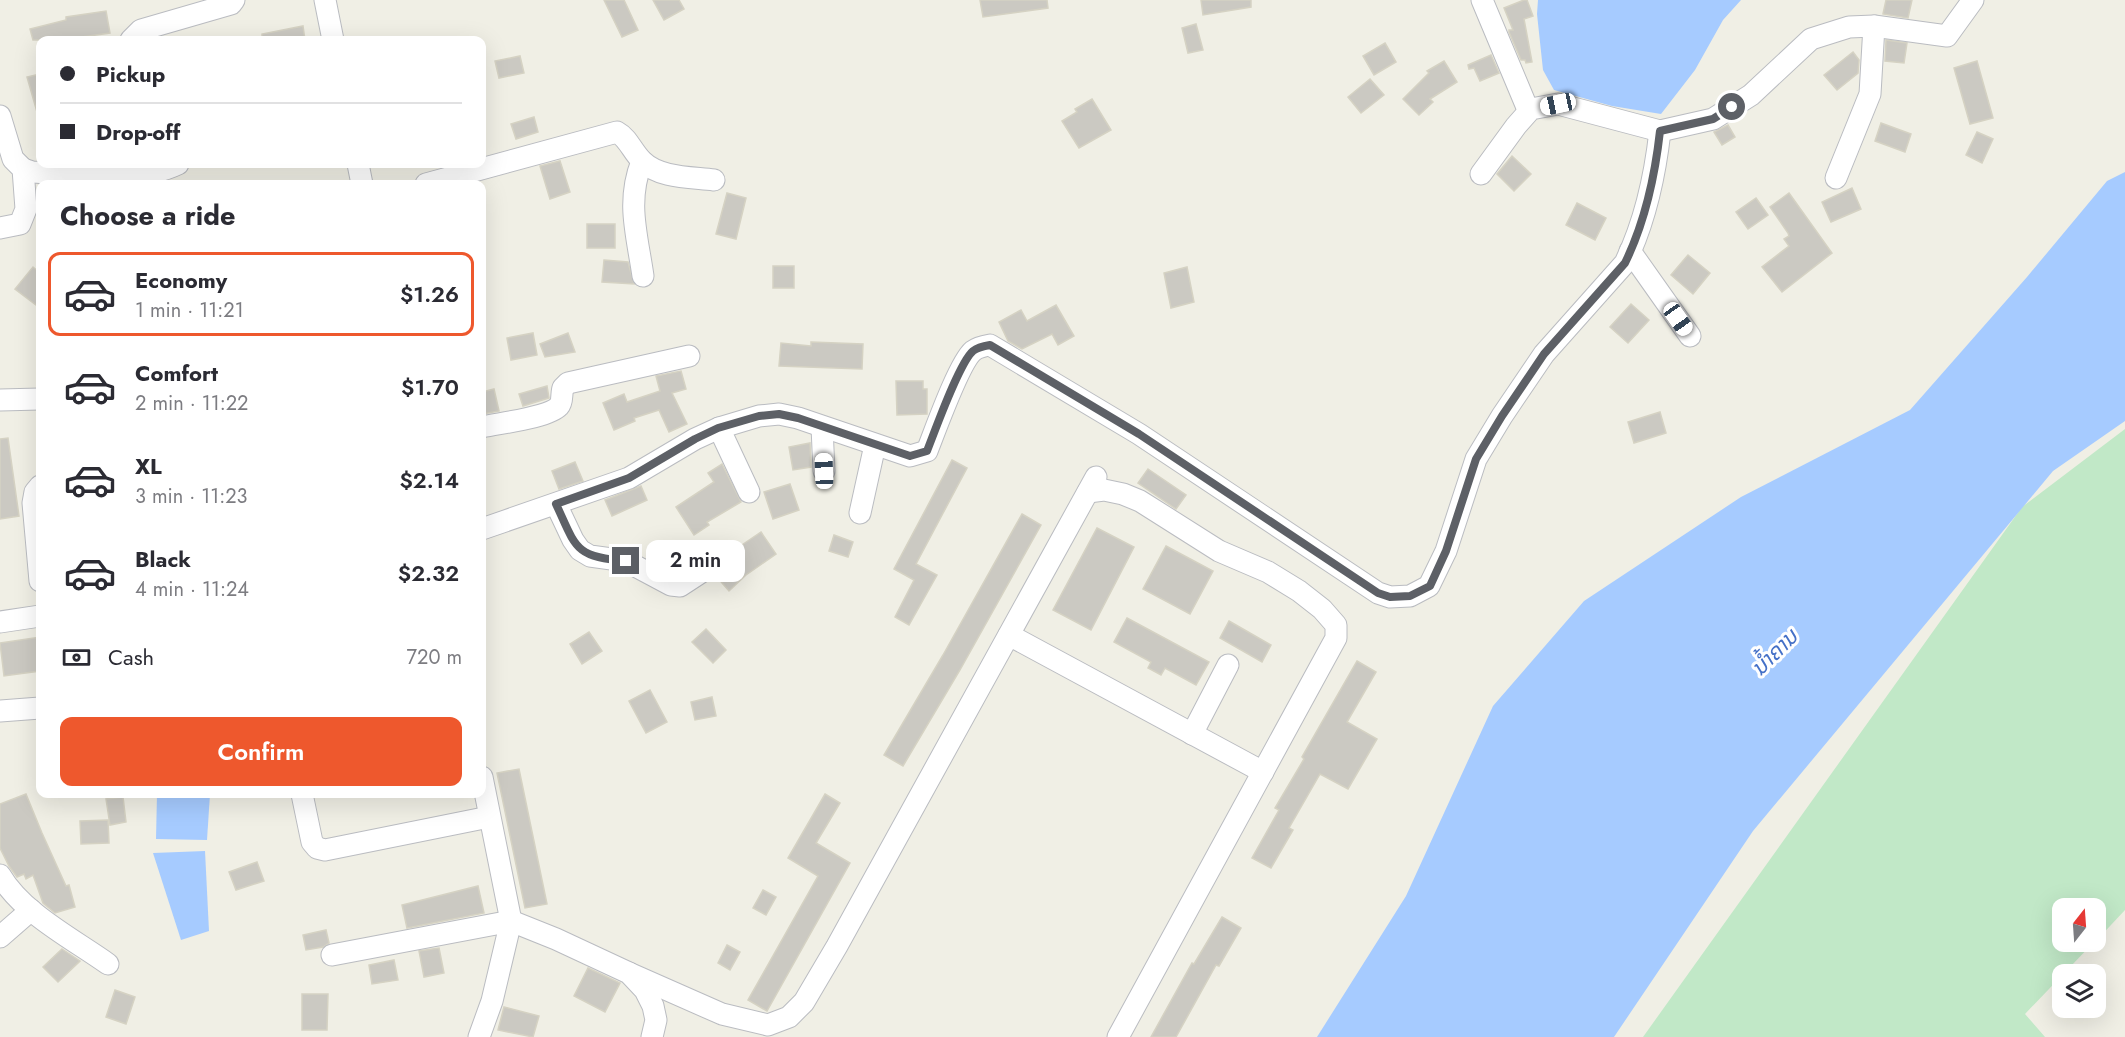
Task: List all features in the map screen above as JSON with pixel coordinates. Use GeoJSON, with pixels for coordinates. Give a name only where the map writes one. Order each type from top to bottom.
{"type":"FeatureCollection","features":[{"type":"Feature","properties":{"kind":"street"},"geometry":{"type":"LineString","coordinates":[[135,36],[141,30],[231,4],[234,0]]}},
{"type":"Feature","properties":{"kind":"street"},"geometry":{"type":"LineString","coordinates":[[325,0],[332,36]]}},
{"type":"Feature","properties":{"kind":"street"},"geometry":{"type":"LineString","coordinates":[[1482,0],[1526,105],[1531,109]]}},
{"type":"Feature","properties":{"kind":"street"},"geometry":{"type":"LineString","coordinates":[[1481,174],[1531,109],[1558,104],[1660,131],[1713,119],[1751,95],[1811,39],[1849,27],[1874,26],[1947,36],[1973,0]]}},
{"type":"Feature","properties":{"kind":"street"},"geometry":{"type":"LineString","coordinates":[[1836,178],[1870,94],[1874,26]]}},
{"type":"Feature","properties":{"kind":"street"},"geometry":{"type":"LineString","coordinates":[[0,116],[13,159],[23,169],[32,172],[121,176],[162,171],[169,168]]}},
{"type":"Feature","properties":{"kind":"street"},"geometry":{"type":"LineString","coordinates":[[486,528],[629,478],[718,428],[759,416],[779,414],[798,418],[910,456],[927,451],[970,353],[979,347],[990,345],[1139,434],[1378,593],[1390,597],[1410,596],[1430,586],[1446,551],[1476,459],[1502,416],[1544,354],[1625,263],[1653,182],[1660,131]]}},
{"type":"Feature","properties":{"kind":"street"},"geometry":{"type":"LineString","coordinates":[[486,167],[610,132],[617,132],[624,136],[650,168],[662,173],[714,180]]}},
{"type":"Feature","properties":{"kind":"street"},"geometry":{"type":"LineString","coordinates":[[642,161],[634,184],[632,201],[643,276]]}},
{"type":"Feature","properties":{"kind":"street"},"geometry":{"type":"LineString","coordinates":[[440,180],[483,168]]}},
{"type":"Feature","properties":{"kind":"street"},"geometry":{"type":"LineString","coordinates":[[0,228],[20,224],[26,209],[23,169]]}},
{"type":"Feature","properties":{"kind":"street"},"geometry":{"type":"LineString","coordinates":[[1630,251],[1690,336]]}},
{"type":"Feature","properties":{"kind":"street"},"geometry":{"type":"LineString","coordinates":[[486,425],[539,416],[559,406],[562,401],[563,388],[568,383],[689,356]]}},
{"type":"Feature","properties":{"kind":"street"},"geometry":{"type":"LineString","coordinates":[[0,400],[36,399]]}},
{"type":"Feature","properties":{"kind":"street"},"geometry":{"type":"LineString","coordinates":[[822,427],[824,471]]}},
{"type":"Feature","properties":{"kind":"street"},"geometry":{"type":"LineString","coordinates":[[718,428],[749,492]]}},
{"type":"Feature","properties":{"kind":"street"},"geometry":{"type":"LineString","coordinates":[[860,513],[875,445]]}},
{"type":"Feature","properties":{"kind":"street"},"geometry":{"type":"LineString","coordinates":[[332,955],[511,921],[722,1014],[768,1025],[789,1017],[804,1002],[837,946],[1092,485],[1140,501],[1219,551],[1268,572],[1299,591],[1322,609],[1336,625],[1336,638],[1118,1037]]}},
{"type":"Feature","properties":{"kind":"street"},"geometry":{"type":"LineString","coordinates":[[36,491],[33,503],[36,536]]}},
{"type":"Feature","properties":{"kind":"street"},"geometry":{"type":"LineString","coordinates":[[556,504],[573,540],[580,550],[590,556],[626,561],[671,585],[680,586],[706,569]]}},
{"type":"Feature","properties":{"kind":"street"},"geometry":{"type":"LineString","coordinates":[[0,622],[36,617]]}},
{"type":"Feature","properties":{"kind":"street"},"geometry":{"type":"LineString","coordinates":[[1009,635],[1263,772]]}},
{"type":"Feature","properties":{"kind":"street"},"geometry":{"type":"LineString","coordinates":[[1192,734],[1228,665]]}},
{"type":"Feature","properties":{"kind":"street"},"geometry":{"type":"LineString","coordinates":[[0,711],[36,708]]}},
{"type":"Feature","properties":{"kind":"street"},"geometry":{"type":"LineString","coordinates":[[303,798],[312,842],[317,848],[325,850],[489,817]]}},
{"type":"Feature","properties":{"kind":"street"},"geometry":{"type":"LineString","coordinates":[[479,1037],[492,1001],[511,921],[486,798]]}},
{"type":"Feature","properties":{"kind":"street"},"geometry":{"type":"LineString","coordinates":[[0,875],[9,890],[31,910],[108,964]]}},
{"type":"Feature","properties":{"kind":"street"},"geometry":{"type":"LineString","coordinates":[[0,937],[31,910]]}},
{"type":"Feature","properties":{"kind":"street"},"geometry":{"type":"LineString","coordinates":[[629,973],[645,990],[653,1006],[656,1020],[652,1037]]}},
{"type":"Feature","properties":{"kind":"street"},"geometry":{"type":"LineString","coordinates":[[746,1021],[783,1037]]}},
{"type":"Feature","properties":{"kind":"green space"},"geometry":{"type":"Polygon","coordinates":[[[2125,429],[2125,910],[2106,930],[2106,898],[2052,898],[2052,952],[2084,952],[2073,964],[2052,964],[2052,986],[2025,1014],[2045,1037],[1643,1037],[2022,507],[2125,429]]]}},
{"type":"Feature","properties":{"kind":"water"},"geometry":{"type":"Polygon","coordinates":[[[1538,0],[1741,0],[1723,20],[1695,70],[1661,114],[1612,106],[1554,90],[1543,70],[1537,14],[1538,0]]]}},
{"type":"Feature","properties":{"kind":"water","name":"ນ້ຳຄານ"},"geometry":{"type":"Polygon","coordinates":[[[2125,172],[2125,421],[2053,471],[1753,831],[1614,1037],[1317,1037],[1406,896],[1493,706],[1584,601],[1741,497],[1910,410],[2027,277],[2107,181],[2125,172]]]}},
{"type":"Feature","properties":{"kind":"water"},"geometry":{"type":"Polygon","coordinates":[[[157,798],[210,798],[207,840],[156,839],[157,798]]]}},
{"type":"Feature","properties":{"kind":"water"},"geometry":{"type":"Polygon","coordinates":[[[205,851],[209,931],[181,940],[153,853],[205,851]]]}},
{"type":"Feature","properties":{"kind":"building"},"geometry":{"type":"Polygon","coordinates":[[[604,0],[624,0],[638,30],[622,37],[604,0]]]}},
{"type":"Feature","properties":{"kind":"building"},"geometry":{"type":"Polygon","coordinates":[[[653,0],[679,0],[684,9],[664,20],[653,0]]]}},
{"type":"Feature","properties":{"kind":"building"},"geometry":{"type":"Polygon","coordinates":[[[980,0],[1047,0],[1048,8],[983,17],[980,0]]]}},
{"type":"Feature","properties":{"kind":"building"},"geometry":{"type":"Polygon","coordinates":[[[1201,0],[1251,0],[1251,7],[1203,15],[1201,0]]]}},
{"type":"Feature","properties":{"kind":"building"},"geometry":{"type":"Polygon","coordinates":[[[1527,0],[1533,16],[1524,19],[1532,62],[1526,63],[1525,60],[1521,60],[1509,32],[1513,30],[1504,8],[1527,0]]]}},
{"type":"Feature","properties":{"kind":"building"},"geometry":{"type":"Polygon","coordinates":[[[1886,0],[1912,0],[1908,18],[1883,14],[1886,0]]]}},
{"type":"Feature","properties":{"kind":"building"},"geometry":{"type":"Polygon","coordinates":[[[106,11],[110,33],[89,36],[36,36],[36,40],[33,40],[30,29],[66,20],[66,17],[106,11]]]}},
{"type":"Feature","properties":{"kind":"building"},"geometry":{"type":"Polygon","coordinates":[[[1196,24],[1203,50],[1188,53],[1182,28],[1196,24]]]}},
{"type":"Feature","properties":{"kind":"building"},"geometry":{"type":"Polygon","coordinates":[[[303,26],[304,36],[262,36],[262,34],[303,26]]]}},
{"type":"Feature","properties":{"kind":"building"},"geometry":{"type":"Polygon","coordinates":[[[1886,40],[1907,43],[1904,63],[1885,61],[1886,40]]]}},
{"type":"Feature","properties":{"kind":"building"},"geometry":{"type":"Polygon","coordinates":[[[1385,43],[1396,62],[1374,75],[1363,56],[1385,43]]]}},
{"type":"Feature","properties":{"kind":"building"},"geometry":{"type":"Polygon","coordinates":[[[1853,52],[1859,60],[1858,73],[1837,90],[1824,75],[1853,52]]]}},
{"type":"Feature","properties":{"kind":"building"},"geometry":{"type":"Polygon","coordinates":[[[1491,55],[1499,73],[1480,81],[1474,68],[1469,69],[1468,65],[1491,55]]]}},
{"type":"Feature","properties":{"kind":"building"},"geometry":{"type":"Polygon","coordinates":[[[520,56],[524,73],[499,78],[495,61],[520,56]]]}},
{"type":"Feature","properties":{"kind":"building"},"geometry":{"type":"Polygon","coordinates":[[[1444,61],[1457,82],[1430,99],[1433,102],[1419,115],[1403,99],[1429,73],[1427,71],[1444,61]]]}},
{"type":"Feature","properties":{"kind":"building"},"geometry":{"type":"Polygon","coordinates":[[[1977,61],[1993,118],[1970,124],[1954,68],[1977,61]]]}},
{"type":"Feature","properties":{"kind":"building"},"geometry":{"type":"Polygon","coordinates":[[[36,75],[36,108],[27,77],[36,75]]]}},
{"type":"Feature","properties":{"kind":"building"},"geometry":{"type":"Polygon","coordinates":[[[1370,79],[1384,95],[1361,113],[1348,97],[1370,79]]]}},
{"type":"Feature","properties":{"kind":"building"},"geometry":{"type":"Polygon","coordinates":[[[1092,99],[1111,130],[1079,148],[1062,121],[1077,112],[1075,109],[1092,99]]]}},
{"type":"Feature","properties":{"kind":"building"},"geometry":{"type":"Polygon","coordinates":[[[534,117],[538,132],[516,139],[511,124],[534,117]]]}},
{"type":"Feature","properties":{"kind":"building"},"geometry":{"type":"Polygon","coordinates":[[[1881,123],[1911,134],[1905,152],[1875,141],[1881,123]]]}},
{"type":"Feature","properties":{"kind":"building"},"geometry":{"type":"Polygon","coordinates":[[[1728,125],[1735,137],[1722,145],[1714,132],[1728,125]]]}},
{"type":"Feature","properties":{"kind":"building"},"geometry":{"type":"Polygon","coordinates":[[[1977,132],[1993,139],[1982,163],[1966,155],[1977,132]]]}},
{"type":"Feature","properties":{"kind":"building"},"geometry":{"type":"Polygon","coordinates":[[[1512,156],[1531,174],[1514,191],[1497,174],[1512,156]]]}},
{"type":"Feature","properties":{"kind":"building"},"geometry":{"type":"Polygon","coordinates":[[[560,161],[570,192],[550,199],[540,166],[560,161]]]}},
{"type":"Feature","properties":{"kind":"building"},"geometry":{"type":"Polygon","coordinates":[[[1852,188],[1861,209],[1831,222],[1822,202],[1852,188]]]}},
{"type":"Feature","properties":{"kind":"building"},"geometry":{"type":"Polygon","coordinates":[[[727,193],[746,198],[736,239],[716,234],[727,193]]]}},
{"type":"Feature","properties":{"kind":"building"},"geometry":{"type":"Polygon","coordinates":[[[1789,193],[1832,253],[1782,292],[1762,267],[1789,246],[1784,239],[1789,236],[1788,233],[1770,207],[1789,193]]]}},
{"type":"Feature","properties":{"kind":"building"},"geometry":{"type":"Polygon","coordinates":[[[1756,198],[1768,215],[1748,229],[1736,212],[1756,198]]]}},
{"type":"Feature","properties":{"kind":"building"},"geometry":{"type":"Polygon","coordinates":[[[1577,203],[1606,218],[1595,240],[1566,225],[1577,203]]]}},
{"type":"Feature","properties":{"kind":"building"},"geometry":{"type":"Polygon","coordinates":[[[587,224],[615,224],[615,248],[587,248],[587,224]]]}},
{"type":"Feature","properties":{"kind":"building"},"geometry":{"type":"Polygon","coordinates":[[[1688,255],[1710,273],[1693,294],[1671,275],[1688,255]]]}},
{"type":"Feature","properties":{"kind":"building"},"geometry":{"type":"Polygon","coordinates":[[[604,260],[628,262],[634,284],[602,282],[604,260]]]}},
{"type":"Feature","properties":{"kind":"building"},"geometry":{"type":"Polygon","coordinates":[[[773,266],[794,266],[794,288],[773,288],[773,266]]]}},
{"type":"Feature","properties":{"kind":"building"},"geometry":{"type":"Polygon","coordinates":[[[33,267],[36,270],[36,305],[15,289],[33,267]]]}},
{"type":"Feature","properties":{"kind":"building"},"geometry":{"type":"Polygon","coordinates":[[[1187,267],[1194,302],[1171,308],[1164,273],[1187,267]]]}},
{"type":"Feature","properties":{"kind":"building"},"geometry":{"type":"Polygon","coordinates":[[[1631,304],[1649,320],[1628,343],[1610,327],[1631,304]]]}},
{"type":"Feature","properties":{"kind":"building"},"geometry":{"type":"Polygon","coordinates":[[[1056,305],[1074,336],[1058,345],[1052,334],[1022,349],[1008,341],[999,322],[1021,310],[1027,321],[1056,305]]]}},
{"type":"Feature","properties":{"kind":"building"},"geometry":{"type":"Polygon","coordinates":[[[533,333],[537,355],[511,360],[507,338],[533,333]]]}},
{"type":"Feature","properties":{"kind":"building"},"geometry":{"type":"Polygon","coordinates":[[[568,333],[575,352],[545,357],[540,344],[568,333]]]}},
{"type":"Feature","properties":{"kind":"building"},"geometry":{"type":"Polygon","coordinates":[[[811,342],[863,344],[862,369],[779,366],[781,343],[811,346],[811,342]]]}},
{"type":"Feature","properties":{"kind":"building"},"geometry":{"type":"Polygon","coordinates":[[[681,371],[686,389],[672,393],[687,424],[669,432],[659,410],[634,418],[635,421],[614,430],[603,403],[624,394],[627,402],[660,391],[656,376],[681,371]]]}},
{"type":"Feature","properties":{"kind":"building"},"geometry":{"type":"Polygon","coordinates":[[[896,381],[923,381],[923,389],[927,389],[927,414],[897,415],[896,381]]]}},
{"type":"Feature","properties":{"kind":"building"},"geometry":{"type":"Polygon","coordinates":[[[547,386],[549,398],[523,406],[519,394],[547,386]]]}},
{"type":"Feature","properties":{"kind":"building"},"geometry":{"type":"Polygon","coordinates":[[[494,389],[499,411],[486,413],[486,391],[494,389]]]}},
{"type":"Feature","properties":{"kind":"building"},"geometry":{"type":"Polygon","coordinates":[[[1660,412],[1666,433],[1634,443],[1628,422],[1660,412]]]}},
{"type":"Feature","properties":{"kind":"building"},"geometry":{"type":"Polygon","coordinates":[[[8,438],[19,516],[0,519],[0,439],[8,438]]]}},
{"type":"Feature","properties":{"kind":"building"},"geometry":{"type":"Polygon","coordinates":[[[810,443],[811,467],[793,470],[789,447],[810,443]]]}},
{"type":"Feature","properties":{"kind":"building"},"geometry":{"type":"Polygon","coordinates":[[[952,460],[967,468],[916,564],[937,575],[909,625],[895,617],[914,580],[894,569],[952,460]]]}},
{"type":"Feature","properties":{"kind":"building"},"geometry":{"type":"Polygon","coordinates":[[[575,462],[583,481],[559,489],[552,471],[575,462]]]}},
{"type":"Feature","properties":{"kind":"building"},"geometry":{"type":"Polygon","coordinates":[[[722,464],[741,502],[707,522],[709,525],[694,535],[676,507],[714,482],[708,473],[722,464]]]}},
{"type":"Feature","properties":{"kind":"building"},"geometry":{"type":"Polygon","coordinates":[[[1148,469],[1186,495],[1176,509],[1138,483],[1148,469]]]}},
{"type":"Feature","properties":{"kind":"building"},"geometry":{"type":"Polygon","coordinates":[[[790,484],[799,510],[773,519],[764,492],[790,484]]]}},
{"type":"Feature","properties":{"kind":"building"},"geometry":{"type":"Polygon","coordinates":[[[641,486],[647,500],[612,516],[605,500],[641,486]]]}},
{"type":"Feature","properties":{"kind":"building"},"geometry":{"type":"Polygon","coordinates":[[[1022,514],[1041,525],[903,766],[884,755],[1022,514]]]}},
{"type":"Feature","properties":{"kind":"building"},"geometry":{"type":"Polygon","coordinates":[[[1097,528],[1134,547],[1091,630],[1053,610],[1097,528]]]}},
{"type":"Feature","properties":{"kind":"building"},"geometry":{"type":"Polygon","coordinates":[[[761,532],[776,554],[746,575],[729,591],[716,576],[718,567],[735,553],[733,551],[761,532]]]}},
{"type":"Feature","properties":{"kind":"building"},"geometry":{"type":"Polygon","coordinates":[[[834,535],[853,542],[848,557],[829,551],[834,535]]]}},
{"type":"Feature","properties":{"kind":"building"},"geometry":{"type":"Polygon","coordinates":[[[1166,546],[1213,571],[1190,614],[1143,589],[1166,546]]]}},
{"type":"Feature","properties":{"kind":"building"},"geometry":{"type":"Polygon","coordinates":[[[1127,618],[1209,662],[1196,685],[1165,668],[1161,675],[1148,668],[1151,662],[1114,642],[1127,618]]]}},
{"type":"Feature","properties":{"kind":"building"},"geometry":{"type":"Polygon","coordinates":[[[1229,621],[1271,645],[1262,662],[1220,638],[1229,621]]]}},
{"type":"Feature","properties":{"kind":"building"},"geometry":{"type":"Polygon","coordinates":[[[706,629],[726,650],[713,663],[692,642],[706,629]]]}},
{"type":"Feature","properties":{"kind":"building"},"geometry":{"type":"Polygon","coordinates":[[[589,632],[602,651],[582,664],[570,644],[589,632]]]}},
{"type":"Feature","properties":{"kind":"building"},"geometry":{"type":"Polygon","coordinates":[[[36,638],[36,672],[4,676],[0,643],[36,638]]]}},
{"type":"Feature","properties":{"kind":"building"},"geometry":{"type":"Polygon","coordinates":[[[1357,661],[1376,672],[1347,722],[1377,739],[1348,789],[1320,774],[1289,828],[1293,830],[1271,868],[1252,858],[1279,810],[1275,808],[1304,759],[1302,757],[1357,661]]]}},
{"type":"Feature","properties":{"kind":"building"},"geometry":{"type":"Polygon","coordinates":[[[650,690],[667,722],[646,733],[629,701],[650,690]]]}},
{"type":"Feature","properties":{"kind":"building"},"geometry":{"type":"Polygon","coordinates":[[[712,697],[716,716],[695,720],[691,702],[712,697]]]}},
{"type":"Feature","properties":{"kind":"building"},"geometry":{"type":"Polygon","coordinates":[[[519,769],[547,904],[525,908],[497,773],[519,769]]]}},
{"type":"Feature","properties":{"kind":"building"},"geometry":{"type":"Polygon","coordinates":[[[26,794],[66,886],[69,885],[75,907],[55,913],[43,903],[33,875],[26,879],[24,874],[17,877],[0,848],[0,804],[26,794]]]}},
{"type":"Feature","properties":{"kind":"building"},"geometry":{"type":"Polygon","coordinates":[[[825,794],[840,803],[816,843],[850,863],[767,1011],[748,1000],[818,876],[788,858],[825,794]]]}},
{"type":"Feature","properties":{"kind":"building"},"geometry":{"type":"Polygon","coordinates":[[[123,798],[126,822],[110,825],[106,799],[123,798]]]}},
{"type":"Feature","properties":{"kind":"building"},"geometry":{"type":"Polygon","coordinates":[[[108,820],[109,843],[81,844],[80,821],[108,820]]]}},
{"type":"Feature","properties":{"kind":"building"},"geometry":{"type":"Polygon","coordinates":[[[257,862],[264,881],[236,890],[229,872],[257,862]]]}},
{"type":"Feature","properties":{"kind":"building"},"geometry":{"type":"Polygon","coordinates":[[[478,886],[484,913],[407,928],[402,905],[478,886]]]}},
{"type":"Feature","properties":{"kind":"building"},"geometry":{"type":"Polygon","coordinates":[[[763,890],[776,897],[766,915],[753,908],[763,890]]]}},
{"type":"Feature","properties":{"kind":"building"},"geometry":{"type":"Polygon","coordinates":[[[1222,917],[1241,928],[1219,966],[1216,965],[1176,1037],[1151,1037],[1192,963],[1194,964],[1222,917]]]}},
{"type":"Feature","properties":{"kind":"building"},"geometry":{"type":"Polygon","coordinates":[[[326,930],[329,943],[323,947],[306,950],[303,935],[326,930]]]}},
{"type":"Feature","properties":{"kind":"building"},"geometry":{"type":"Polygon","coordinates":[[[727,945],[740,952],[730,970],[718,963],[727,945]]]}},
{"type":"Feature","properties":{"kind":"building"},"geometry":{"type":"Polygon","coordinates":[[[439,948],[444,973],[424,977],[419,951],[439,948]]]}},
{"type":"Feature","properties":{"kind":"building"},"geometry":{"type":"Polygon","coordinates":[[[62,949],[80,961],[58,982],[43,967],[62,949]]]}},
{"type":"Feature","properties":{"kind":"building"},"geometry":{"type":"Polygon","coordinates":[[[394,960],[398,980],[372,984],[369,965],[394,960]]]}},
{"type":"Feature","properties":{"kind":"building"},"geometry":{"type":"Polygon","coordinates":[[[588,968],[620,983],[605,1012],[574,996],[588,968]]]}},
{"type":"Feature","properties":{"kind":"building"},"geometry":{"type":"Polygon","coordinates":[[[115,990],[135,997],[126,1024],[106,1017],[115,990]]]}},
{"type":"Feature","properties":{"kind":"building"},"geometry":{"type":"Polygon","coordinates":[[[302,994],[328,994],[327,1030],[302,1030],[302,994]]]}},
{"type":"Feature","properties":{"kind":"building"},"geometry":{"type":"Polygon","coordinates":[[[504,1007],[539,1016],[533,1037],[498,1030],[504,1007]]]}},
{"type":"Feature","properties":{"kind":"route"},"geometry":{"type":"LineString","coordinates":[[626,561],[590,556],[580,550],[556,504],[629,478],[718,428],[759,416],[779,414],[798,418],[886,449],[910,456],[919,454],[927,451],[970,353],[979,347],[990,345],[1139,434],[1378,593],[1390,597],[1410,596],[1430,586],[1446,551],[1476,459],[1502,416],[1544,354],[1625,263],[1653,182],[1660,131],[1713,119],[1732,107]]}}]}
